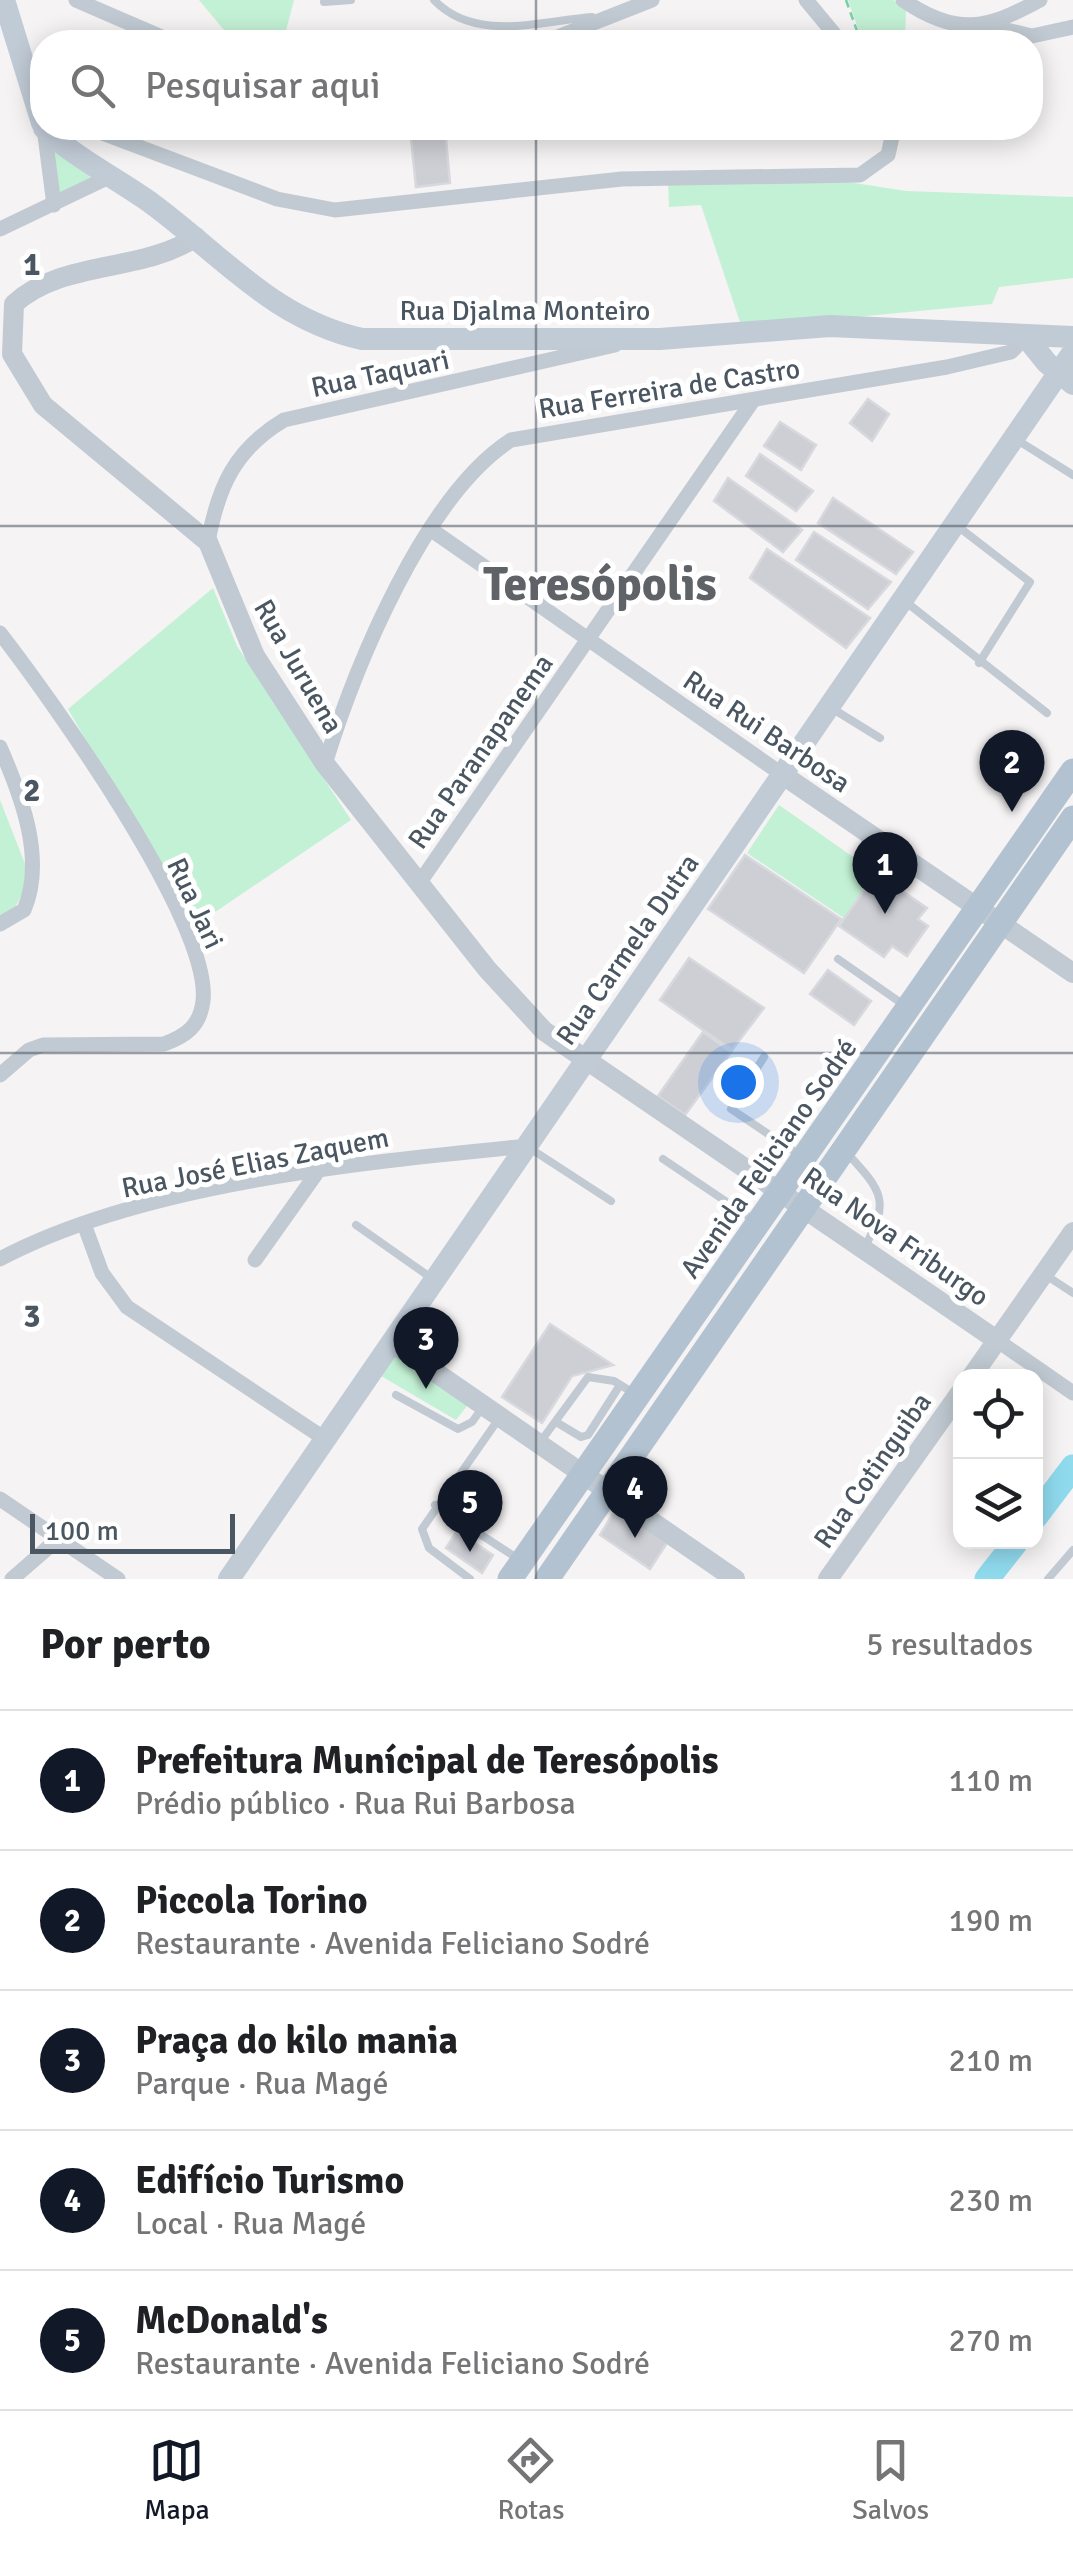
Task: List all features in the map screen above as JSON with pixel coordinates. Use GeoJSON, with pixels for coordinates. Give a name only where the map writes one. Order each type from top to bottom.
{"type":"FeatureCollection","features":[{"type":"Feature","properties":{"kind":"main road"},"geometry":{"type":"LineString","coordinates":[[4,0],[30,81]]}},
{"type":"Feature","properties":{"kind":"main road","name":"Rua Djalma Monteiro"},"geometry":{"type":"LineString","coordinates":[[67,140],[196,237],[272,301],[326,331],[398,341],[633,339],[830,326],[1073,337]]}},
{"type":"Feature","properties":{"kind":"main road"},"geometry":{"type":"LineString","coordinates":[[1019,337],[1065,378]]}},
{"type":"Feature","properties":{"kind":"main road","name":"Rua Carmela Dutra"},"geometry":{"type":"LineString","coordinates":[[229,1579],[1013,438],[1065,378],[1073,352]]}},
{"type":"Feature","properties":{"kind":"main road","name":"Avenida Feliciano Sodré"},"geometry":{"type":"LineString","coordinates":[[516,1570],[583,1474],[630,1390],[759,1224],[1073,771]]}},
{"type":"Feature","properties":{"kind":"main road"},"geometry":{"type":"LineString","coordinates":[[547,1579],[1073,818]]}},
{"type":"Feature","properties":{"kind":"street"},"geometry":{"type":"LineString","coordinates":[[76,0],[145,30]]}},
{"type":"Feature","properties":{"kind":"street"},"geometry":{"type":"LineString","coordinates":[[581,30],[652,0]]}},
{"type":"Feature","properties":{"kind":"street"},"geometry":{"type":"LineString","coordinates":[[806,0],[831,30]]}},
{"type":"Feature","properties":{"kind":"street"},"geometry":{"type":"LineString","coordinates":[[903,0],[940,20],[1006,30]]}},
{"type":"Feature","properties":{"kind":"street"},"geometry":{"type":"LineString","coordinates":[[989,26],[1040,0]]}},
{"type":"Feature","properties":{"kind":"street"},"geometry":{"type":"LineString","coordinates":[[1043,34],[1073,27]]}},
{"type":"Feature","properties":{"kind":"street"},"geometry":{"type":"LineString","coordinates":[[45,140],[54,204]]}},
{"type":"Feature","properties":{"kind":"street"},"geometry":{"type":"LineString","coordinates":[[121,140],[276,199],[335,210],[622,179],[860,175],[888,155],[891,140]]}},
{"type":"Feature","properties":{"kind":"street"},"geometry":{"type":"LineString","coordinates":[[0,228],[111,176]]}},
{"type":"Feature","properties":{"kind":"street","name":"Rua Juruena"},"geometry":{"type":"LineString","coordinates":[[196,237],[160,256],[36,287],[14,304],[12,354],[43,405],[208,542],[254,656],[325,764],[520,1007],[585,1063]]}},
{"type":"Feature","properties":{"kind":"street","name":"Rua Ferreira de Castro"},"geometry":{"type":"LineString","coordinates":[[325,764],[380,620],[432,530],[478,468],[511,440],[752,402],[1011,352],[1019,337]]}},
{"type":"Feature","properties":{"kind":"street","name":"Rua Taquari"},"geometry":{"type":"LineString","coordinates":[[208,542],[222,484],[233,464],[261,434],[284,420],[633,339]]}},
{"type":"Feature","properties":{"kind":"street","name":"Rua Paranapanema"},"geometry":{"type":"LineString","coordinates":[[420,882],[752,402]]}},
{"type":"Feature","properties":{"kind":"street","name":"Rua Rui Barbosa"},"geometry":{"type":"LineString","coordinates":[[432,530],[587,641],[1073,973]]}},
{"type":"Feature","properties":{"kind":"street","name":"Rua Jari"},"geometry":{"type":"LineString","coordinates":[[0,633],[89,756],[152,864],[194,954],[204,997],[197,1022],[180,1038],[164,1044],[44,1045],[29,1050],[0,1076]]}},
{"type":"Feature","properties":{"kind":"street"},"geometry":{"type":"LineString","coordinates":[[0,747],[24,810],[32,875],[24,910],[0,924]]}},
{"type":"Feature","properties":{"kind":"street","name":"Rua Nova Friburgo"},"geometry":{"type":"LineString","coordinates":[[585,1063],[806,1207],[1073,1394]]}},
{"type":"Feature","properties":{"kind":"street","name":"Rua José Elias Zaquem"},"geometry":{"type":"LineString","coordinates":[[0,1259],[84,1224],[201,1193],[395,1160],[527,1146]]}},
{"type":"Feature","properties":{"kind":"street"},"geometry":{"type":"LineString","coordinates":[[255,1260],[316,1174]]}},
{"type":"Feature","properties":{"kind":"street"},"geometry":{"type":"LineString","coordinates":[[84,1224],[102,1272],[127,1307],[325,1440]]}},
{"type":"Feature","properties":{"kind":"street"},"geometry":{"type":"LineString","coordinates":[[977,1369],[1073,1232]]}},
{"type":"Feature","properties":{"kind":"street"},"geometry":{"type":"LineString","coordinates":[[393,1343],[736,1579]]}},
{"type":"Feature","properties":{"kind":"street","name":"Rua Cotinguiba"},"geometry":{"type":"LineString","coordinates":[[828,1579],[953,1403]]}},
{"type":"Feature","properties":{"kind":"street"},"geometry":{"type":"LineString","coordinates":[[0,1499],[118,1579]]}},
{"type":"Feature","properties":{"kind":"street"},"geometry":{"type":"LineString","coordinates":[[12,1579],[58,1539]]}},
{"type":"Feature","properties":{"kind":"lane"},"geometry":{"type":"LineString","coordinates":[[324,2],[350,0]]}},
{"type":"Feature","properties":{"kind":"lane"},"geometry":{"type":"LineString","coordinates":[[434,0],[456,16],[490,25],[613,19]]}},
{"type":"Feature","properties":{"kind":"lane"},"geometry":{"type":"LineString","coordinates":[[1013,438],[1073,475]]}},
{"type":"Feature","properties":{"kind":"lane"},"geometry":{"type":"LineString","coordinates":[[954,524],[1030,582],[979,663]]}},
{"type":"Feature","properties":{"kind":"lane"},"geometry":{"type":"LineString","coordinates":[[902,600],[926,614],[935,628],[1048,713]]}},
{"type":"Feature","properties":{"kind":"lane"},"geometry":{"type":"LineString","coordinates":[[830,706],[880,738]]}},
{"type":"Feature","properties":{"kind":"lane"},"geometry":{"type":"LineString","coordinates":[[838,960],[908,1008]]}},
{"type":"Feature","properties":{"kind":"lane"},"geometry":{"type":"LineString","coordinates":[[764,1056],[731,1109],[805,1158]]}},
{"type":"Feature","properties":{"kind":"lane"},"geometry":{"type":"LineString","coordinates":[[527,1146],[611,1202]]}},
{"type":"Feature","properties":{"kind":"lane"},"geometry":{"type":"LineString","coordinates":[[845,1151],[881,1196],[882,1218],[864,1248]]}},
{"type":"Feature","properties":{"kind":"lane"},"geometry":{"type":"LineString","coordinates":[[663,1158],[759,1224]]}},
{"type":"Feature","properties":{"kind":"lane"},"geometry":{"type":"LineString","coordinates":[[356,1225],[436,1280]]}},
{"type":"Feature","properties":{"kind":"lane"},"geometry":{"type":"LineString","coordinates":[[1044,1274],[1073,1293]]}},
{"type":"Feature","properties":{"kind":"lane"},"geometry":{"type":"LineString","coordinates":[[539,1444],[583,1380],[594,1377],[630,1390],[588,1435],[581,1437],[556,1422]]}},
{"type":"Feature","properties":{"kind":"lane"},"geometry":{"type":"LineString","coordinates":[[396,1395],[458,1430],[492,1411]]}},
{"type":"Feature","properties":{"kind":"lane"},"geometry":{"type":"LineString","coordinates":[[470,1579],[423,1541],[422,1530],[492,1411]]}},
{"type":"Feature","properties":{"kind":"lane"},"geometry":{"type":"LineString","coordinates":[[436,1505],[516,1570]]}},
{"type":"Feature","properties":{"kind":"lane"},"geometry":{"type":"LineString","coordinates":[[1048,1579],[1073,1550]]}},
{"type":"Feature","properties":{"kind":"path"},"geometry":{"type":"LineString","coordinates":[[846,0],[857,30]]}},
{"type":"Feature","properties":{"kind":"green space"},"geometry":{"type":"Polygon","coordinates":[[[199,0],[294,0],[286,30],[224,30],[199,0]]]}},
{"type":"Feature","properties":{"kind":"green space"},"geometry":{"type":"Polygon","coordinates":[[[848,0],[893,0],[906,9],[905,30],[859,30],[848,0]]]}},
{"type":"Feature","properties":{"kind":"green space"},"geometry":{"type":"Polygon","coordinates":[[[62,145],[93,180],[58,197],[52,147],[62,145]]]}},
{"type":"Feature","properties":{"kind":"green space"},"geometry":{"type":"Polygon","coordinates":[[[668,180],[835,180],[906,191],[1073,197],[1073,278],[999,287],[992,304],[742,328],[701,205],[669,207],[668,180]]]}},
{"type":"Feature","properties":{"kind":"green space"},"geometry":{"type":"Polygon","coordinates":[[[213,588],[237,646],[351,820],[193,927],[68,709],[213,588]]]}},
{"type":"Feature","properties":{"kind":"green space"},"geometry":{"type":"Polygon","coordinates":[[[0,800],[31,879],[10,916],[0,916],[0,800]]]}},
{"type":"Feature","properties":{"kind":"green space"},"geometry":{"type":"Polygon","coordinates":[[[779,805],[876,873],[844,918],[747,853],[779,805]]]}},
{"type":"Feature","properties":{"kind":"green space"},"geometry":{"type":"Polygon","coordinates":[[[393,1355],[470,1402],[456,1420],[381,1376],[393,1355]]]}},
{"type":"Feature","properties":{"kind":"building"},"geometry":{"type":"Polygon","coordinates":[[[411,140],[446,140],[450,183],[416,187],[411,140]]]}},
{"type":"Feature","properties":{"kind":"building"},"geometry":{"type":"Polygon","coordinates":[[[868,399],[889,414],[872,441],[850,423],[868,399]]]}},
{"type":"Feature","properties":{"kind":"building"},"geometry":{"type":"Polygon","coordinates":[[[780,422],[816,445],[801,470],[764,446],[780,422]]]}},
{"type":"Feature","properties":{"kind":"building"},"geometry":{"type":"Polygon","coordinates":[[[760,454],[813,491],[796,511],[746,476],[760,454]]]}},
{"type":"Feature","properties":{"kind":"building"},"geometry":{"type":"Polygon","coordinates":[[[728,478],[802,530],[783,552],[714,501],[728,478]]]}},
{"type":"Feature","properties":{"kind":"building"},"geometry":{"type":"Polygon","coordinates":[[[833,498],[913,552],[896,574],[818,523],[833,498]]]}},
{"type":"Feature","properties":{"kind":"building"},"geometry":{"type":"Polygon","coordinates":[[[814,532],[891,582],[868,609],[796,560],[814,532]]]}},
{"type":"Feature","properties":{"kind":"building"},"geometry":{"type":"Polygon","coordinates":[[[767,549],[870,618],[846,648],[750,578],[767,549]]]}},
{"type":"Feature","properties":{"kind":"building"},"geometry":{"type":"Polygon","coordinates":[[[745,855],[841,919],[804,973],[708,909],[745,855]]]}},
{"type":"Feature","properties":{"kind":"building"},"geometry":{"type":"Polygon","coordinates":[[[876,873],[927,908],[918,919],[928,926],[907,956],[892,946],[884,957],[839,926],[876,873]]]}},
{"type":"Feature","properties":{"kind":"building"},"geometry":{"type":"Polygon","coordinates":[[[689,958],[764,1008],[732,1050],[660,1000],[689,958]]]}},
{"type":"Feature","properties":{"kind":"building"},"geometry":{"type":"Polygon","coordinates":[[[828,970],[871,1001],[854,1025],[810,994],[828,970]]]}},
{"type":"Feature","properties":{"kind":"building"},"geometry":{"type":"Polygon","coordinates":[[[703,1032],[731,1052],[685,1115],[658,1096],[703,1032]]]}},
{"type":"Feature","properties":{"kind":"building"},"geometry":{"type":"Polygon","coordinates":[[[550,1324],[613,1365],[572,1376],[542,1423],[502,1397],[550,1324]]]}},
{"type":"Feature","properties":{"kind":"building"},"geometry":{"type":"Polygon","coordinates":[[[617,1507],[669,1540],[650,1569],[600,1535],[617,1507]]]}},
{"type":"Feature","properties":{"kind":"building"},"geometry":{"type":"Polygon","coordinates":[[[457,1531],[493,1555],[482,1573],[446,1548],[457,1531]]]}},
{"type":"Feature","properties":{"kind":"waterway"},"geometry":{"type":"LineString","coordinates":[[1043,1507],[1073,1467]]}},
{"type":"Feature","properties":{"kind":"waterway"},"geometry":{"type":"LineString","coordinates":[[987,1579],[1011,1549]]}},
{"type":"Feature","properties":{"kind":"place","name":"Piccola Torino"},"geometry":{"type":"Point","coordinates":[1012,812]}},
{"type":"Feature","properties":{"kind":"place","name":"Prefeitura Munícipal de Teresópolis"},"geometry":{"type":"Point","coordinates":[885,914]}},
{"type":"Feature","properties":{"kind":"place","name":"Praça do kilo mania"},"geometry":{"type":"Point","coordinates":[426,1389]}},
{"type":"Feature","properties":{"kind":"place","name":"Edifício Turismo"},"geometry":{"type":"Point","coordinates":[635,1538]}},
{"type":"Feature","properties":{"kind":"place","name":"McDonald's"},"geometry":{"type":"Point","coordinates":[470,1552]}},
{"type":"Feature","properties":{"kind":"district","name":"Teresópolis"},"geometry":{"type":"Point","coordinates":[600,583]}}]}
